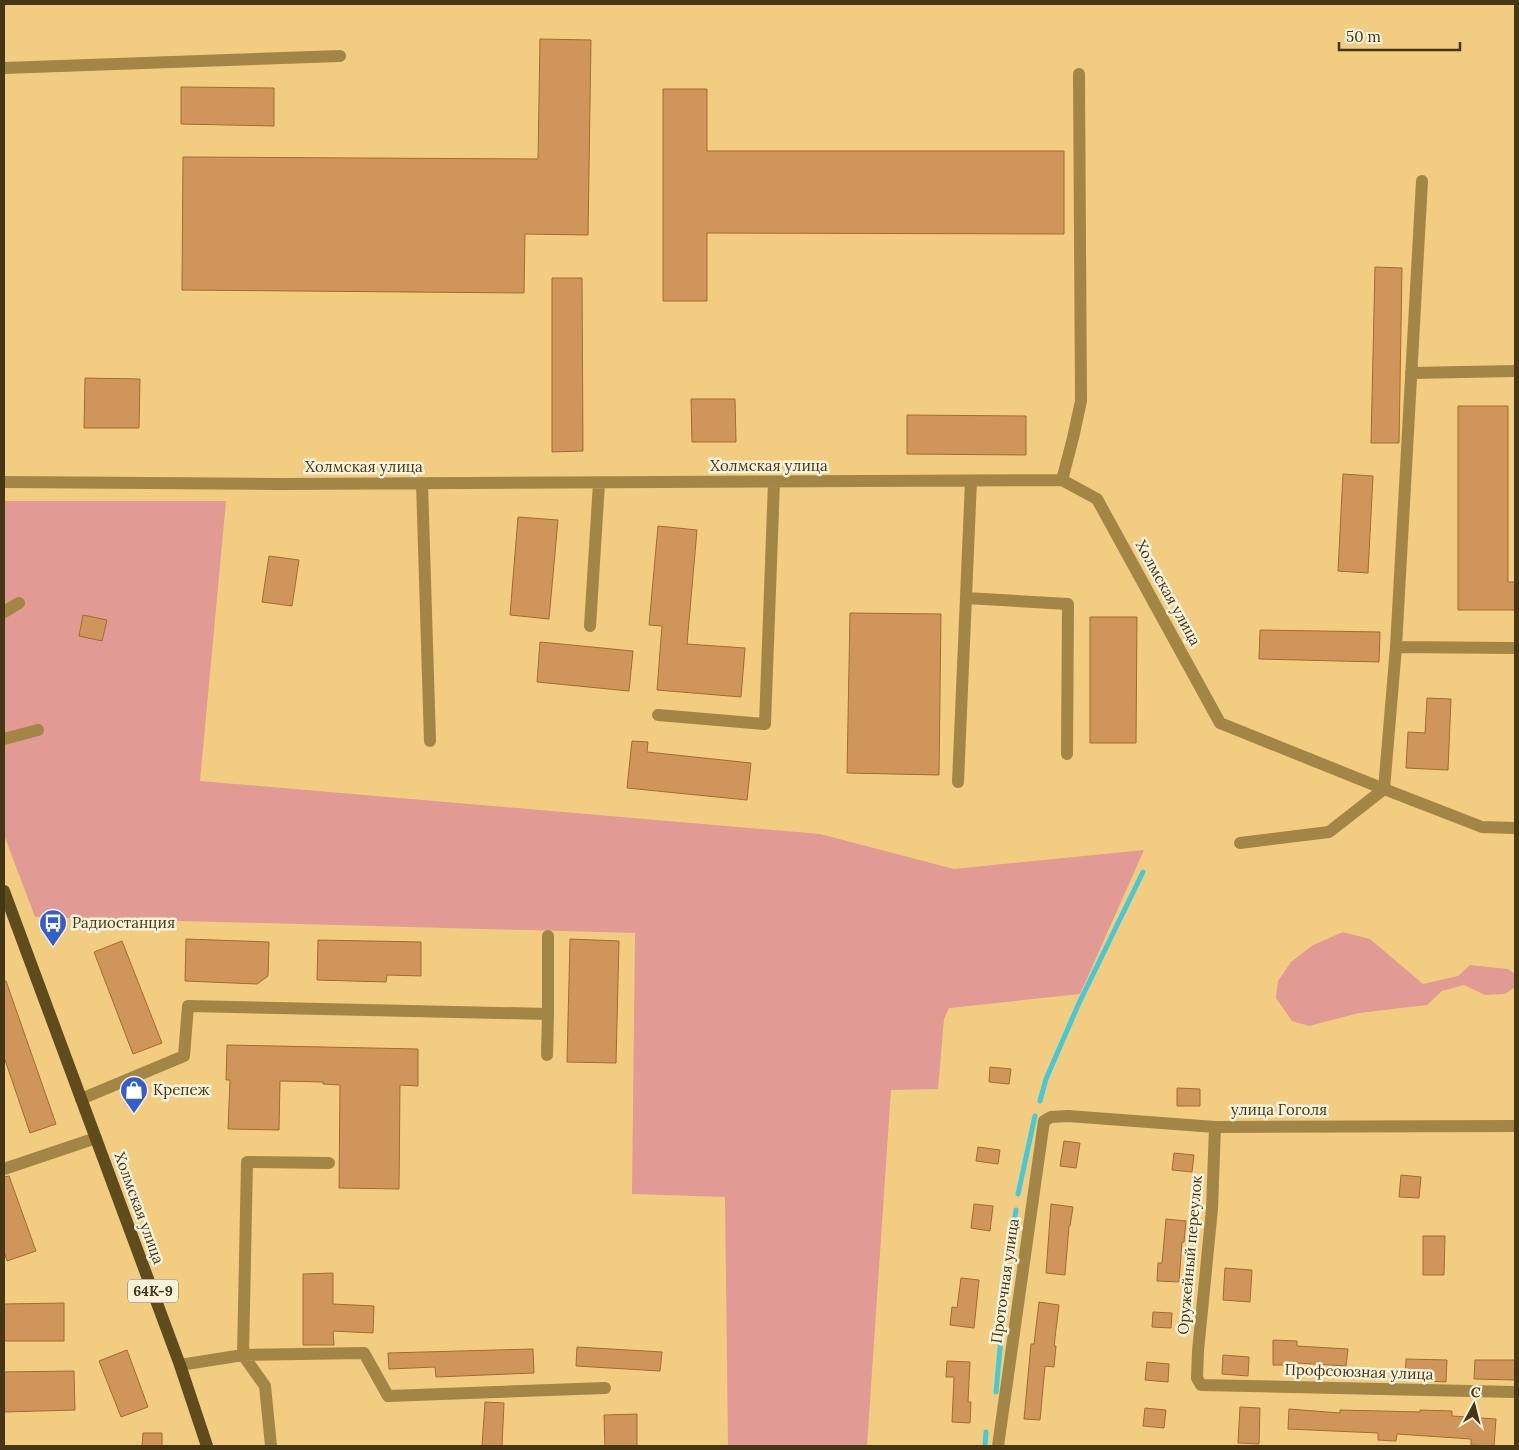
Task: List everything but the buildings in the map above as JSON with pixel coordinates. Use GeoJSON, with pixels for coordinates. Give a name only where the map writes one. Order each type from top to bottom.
{"type":"FeatureCollection","features":[{"type":"Feature","properties":{"kind":"main road","name":"Холмская улица"},"geometry":{"type":"LineString","coordinates":[[4,891],[180,1365],[206,1446]]}},
{"type":"Feature","properties":{"kind":"street"},"geometry":{"type":"LineString","coordinates":[[4,68],[340,56]]}},
{"type":"Feature","properties":{"kind":"street"},"geometry":{"type":"LineString","coordinates":[[1062,480],[1081,401],[1079,74]]}},
{"type":"Feature","properties":{"kind":"street"},"geometry":{"type":"LineString","coordinates":[[1240,843],[1329,832],[1384,789],[1396,647],[1422,181]]}},
{"type":"Feature","properties":{"kind":"street"},"geometry":{"type":"LineString","coordinates":[[1411,373],[1515,370]]}},
{"type":"Feature","properties":{"kind":"street","name":"Холмская улица"},"geometry":{"type":"LineString","coordinates":[[4,482],[599,483],[1062,480],[1097,499],[1220,722],[1482,827],[1515,828]]}},
{"type":"Feature","properties":{"kind":"street"},"geometry":{"type":"LineString","coordinates":[[958,782],[972,481]]}},
{"type":"Feature","properties":{"kind":"street"},"geometry":{"type":"LineString","coordinates":[[658,716],[765,724],[774,482]]}},
{"type":"Feature","properties":{"kind":"street"},"geometry":{"type":"LineString","coordinates":[[422,483],[430,741]]}},
{"type":"Feature","properties":{"kind":"street"},"geometry":{"type":"LineString","coordinates":[[590,626],[599,483]]}},
{"type":"Feature","properties":{"kind":"street"},"geometry":{"type":"LineString","coordinates":[[966,598],[1068,604],[1067,754]]}},
{"type":"Feature","properties":{"kind":"street"},"geometry":{"type":"LineString","coordinates":[[4,612],[19,603]]}},
{"type":"Feature","properties":{"kind":"street"},"geometry":{"type":"LineString","coordinates":[[1396,647],[1515,648]]}},
{"type":"Feature","properties":{"kind":"street"},"geometry":{"type":"LineString","coordinates":[[4,739],[38,730]]}},
{"type":"Feature","properties":{"kind":"street"},"geometry":{"type":"LineString","coordinates":[[547,1055],[548,936]]}},
{"type":"Feature","properties":{"kind":"street"},"geometry":{"type":"LineString","coordinates":[[81,1099],[184,1056],[188,1006],[548,1014]]}},
{"type":"Feature","properties":{"kind":"street","name":"улица Гоголя"},"geometry":{"type":"LineString","coordinates":[[1044,1121],[1051,1117],[1068,1116],[1215,1127],[1515,1126]]}},
{"type":"Feature","properties":{"kind":"street","name":"Проточная улица"},"geometry":{"type":"LineString","coordinates":[[998,1446],[1044,1121]]}},
{"type":"Feature","properties":{"kind":"street","name":"Оружейный переулок"},"geometry":{"type":"LineString","coordinates":[[1202,1385],[1197,1378],[1198,1351],[1212,1209],[1215,1127]]}},
{"type":"Feature","properties":{"kind":"street"},"geometry":{"type":"LineString","coordinates":[[4,1169],[96,1138]]}},
{"type":"Feature","properties":{"kind":"street"},"geometry":{"type":"LineString","coordinates":[[271,1446],[265,1386],[243,1355],[247,1162],[329,1163]]}},
{"type":"Feature","properties":{"kind":"street"},"geometry":{"type":"LineString","coordinates":[[180,1365],[243,1355],[364,1353],[388,1396],[605,1388]]}},
{"type":"Feature","properties":{"kind":"street","name":"Профсоюзная улица"},"geometry":{"type":"LineString","coordinates":[[1202,1385],[1515,1392]]}},
{"type":"Feature","properties":{"kind":"shaded area"},"geometry":{"type":"Polygon","coordinates":[[[4,501],[226,501],[200,781],[820,834],[954,869],[1144,850],[1080,994],[949,1008],[944,1019],[938,1089],[891,1090],[867,1446],[728,1446],[725,1197],[632,1194],[635,933],[35,917],[4,835],[4,501]]]}},
{"type":"Feature","properties":{"kind":"shaded area"},"geometry":{"type":"Polygon","coordinates":[[[1343,932],[1370,939],[1423,984],[1458,976],[1470,965],[1508,969],[1515,974],[1515,987],[1505,994],[1485,995],[1464,985],[1442,991],[1427,1005],[1359,1013],[1309,1026],[1292,1021],[1276,998],[1278,981],[1291,962],[1313,945],[1343,932]]]}},
{"type":"Feature","properties":{"kind":"waterway"},"geometry":{"type":"LineString","coordinates":[[1040,1101],[1046,1079],[1079,1003],[1143,872]]}},
{"type":"Feature","properties":{"kind":"waterway"},"geometry":{"type":"LineString","coordinates":[[1018,1194],[1035,1116]]}},
{"type":"Feature","properties":{"kind":"waterway"},"geometry":{"type":"LineString","coordinates":[[1009,1259],[1016,1210]]}},
{"type":"Feature","properties":{"kind":"waterway"},"geometry":{"type":"LineString","coordinates":[[996,1392],[1007,1274]]}},
{"type":"Feature","properties":{"kind":"waterway"},"geometry":{"type":"LineString","coordinates":[[985,1446],[986,1432]]}},
{"type":"Feature","properties":{"kind":"place","name":"Радиостанция"},"geometry":{"type":"Point","coordinates":[53,947]}},
{"type":"Feature","properties":{"kind":"place","name":"Крепеж"},"geometry":{"type":"Point","coordinates":[134,1114]}}]}
